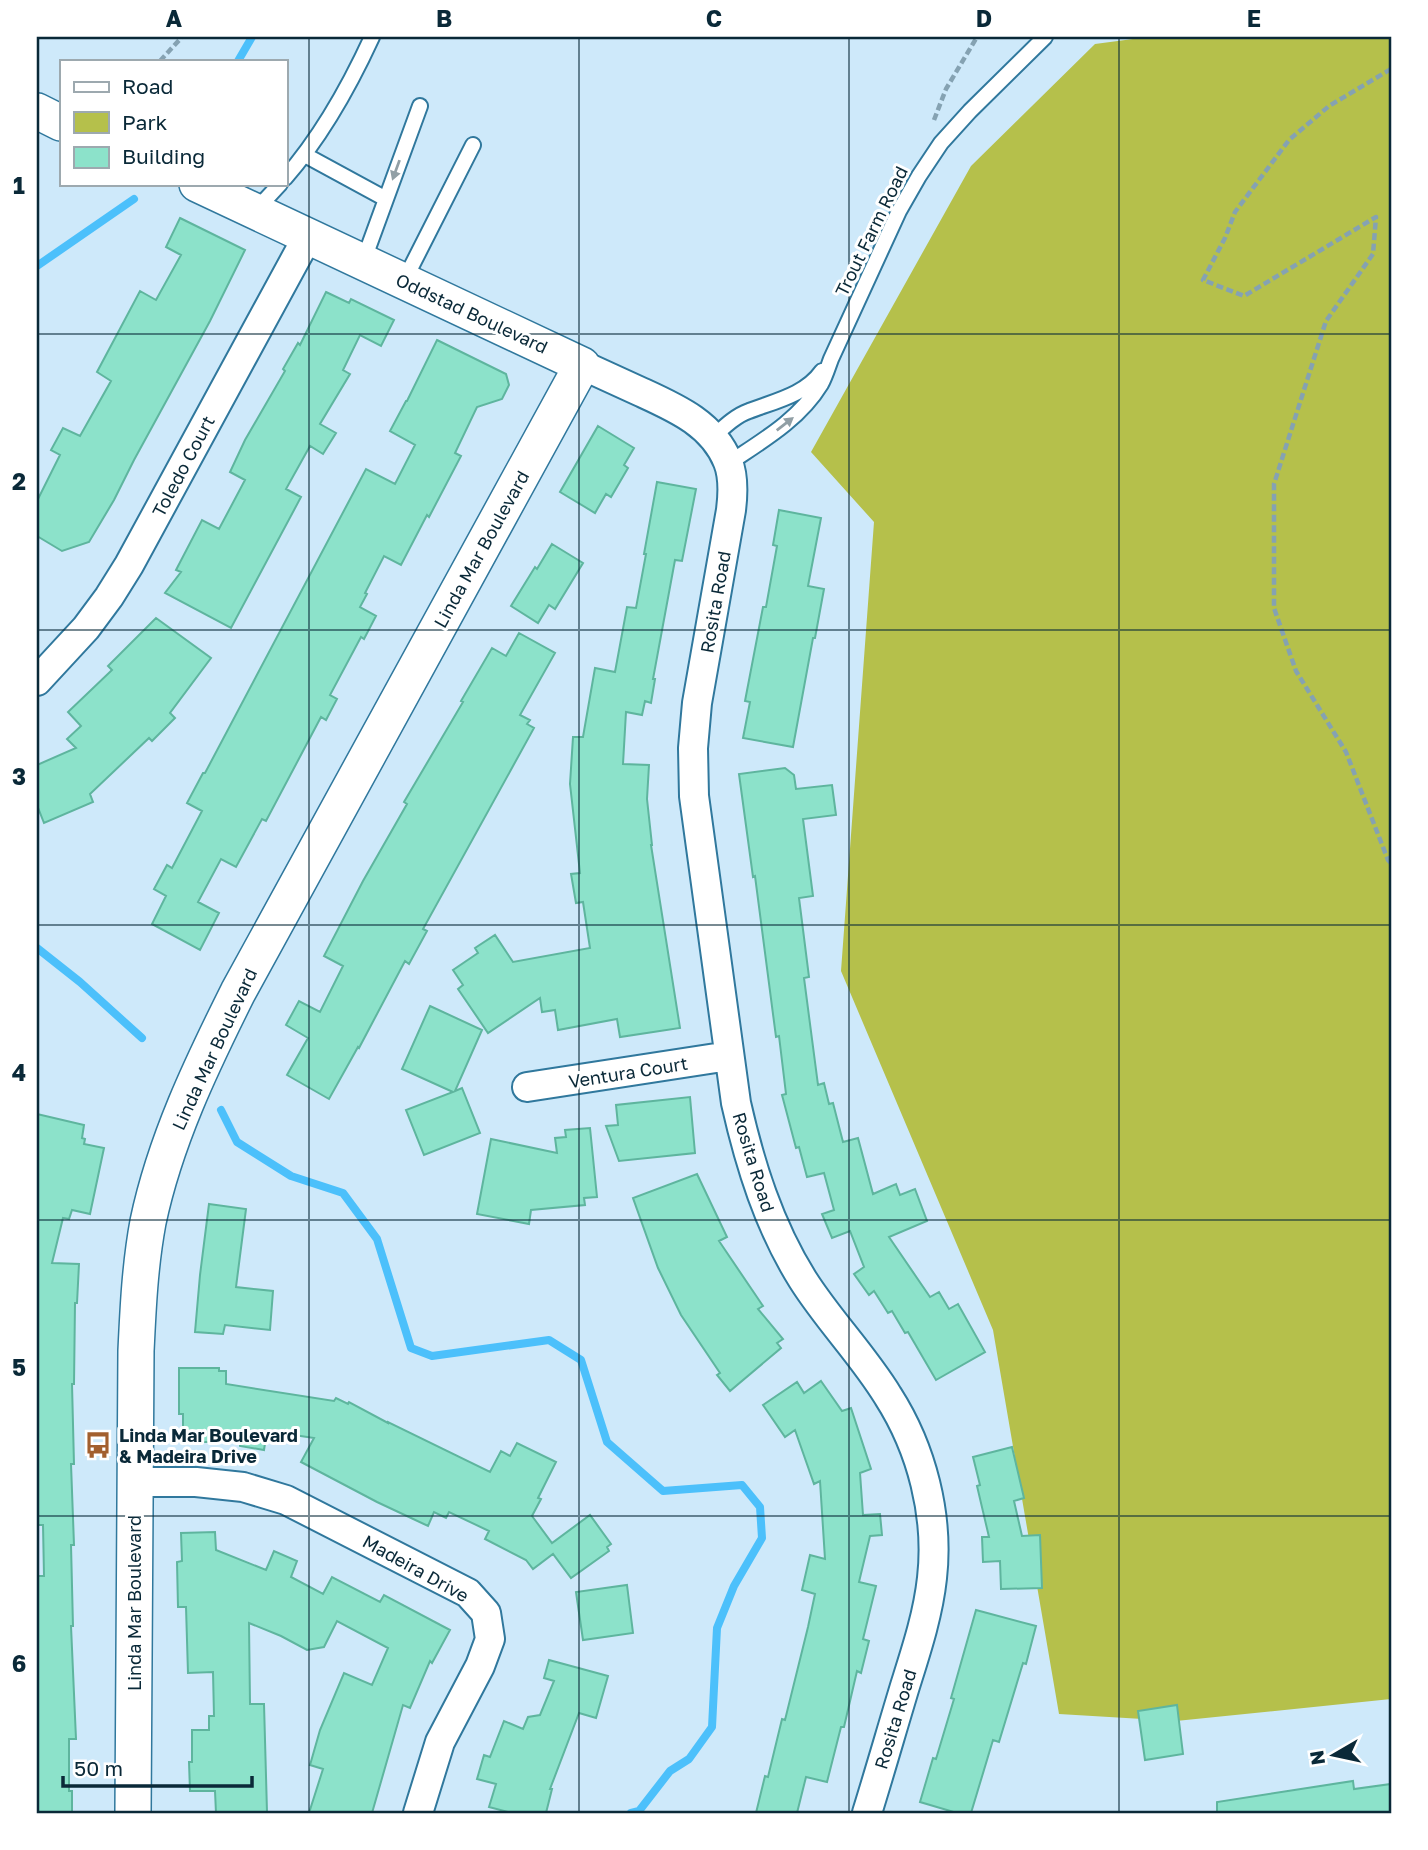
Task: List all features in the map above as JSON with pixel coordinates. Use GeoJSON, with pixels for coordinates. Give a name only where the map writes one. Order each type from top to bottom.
{"type":"FeatureCollection","features":[{"type":"Feature","properties":{"kind":"street"},"geometry":{"type":"LineString","coordinates":[[37,111],[60,122]]}},
{"type":"Feature","properties":{"kind":"street","name":"Oddstad Boulevard"},"geometry":{"type":"LineString","coordinates":[[201,186],[686,414],[713,437],[729,463]]}},
{"type":"Feature","properties":{"kind":"street","name":"Toledo Court"},"geometry":{"type":"LineString","coordinates":[[37,681],[86,628],[129,565],[308,236]]}},
{"type":"Feature","properties":{"kind":"street","name":"Linda Mar Boulevard"},"geometry":{"type":"LineString","coordinates":[[133,1813],[136,1351],[139,1286],[148,1223],[162,1167],[182,1109],[238,992],[582,365]]}},
{"type":"Feature","properties":{"kind":"street","name":"Rosita Road"},"geometry":{"type":"LineString","coordinates":[[729,463],[732,478],[731,510],[697,703],[693,748],[694,796],[736,1103],[759,1189],[778,1237],[831,1321],[888,1396],[912,1440],[926,1486],[933,1531],[932,1577],[924,1625],[867,1813]]}},
{"type":"Feature","properties":{"kind":"street","name":"Ventura Court"},"geometry":{"type":"LineString","coordinates":[[527,1087],[729,1056]]}},
{"type":"Feature","properties":{"kind":"street","name":"Madeira Drive"},"geometry":{"type":"LineString","coordinates":[[135,1482],[196,1482],[243,1486],[286,1500],[468,1593],[486,1613],[490,1639],[480,1666],[440,1742],[418,1813]]}},
{"type":"Feature","properties":{"kind":"lane"},"geometry":{"type":"LineString","coordinates":[[287,176],[305,155],[351,82],[372,37]]}},
{"type":"Feature","properties":{"kind":"lane","name":"Trout Farm Road"},"geometry":{"type":"LineString","coordinates":[[729,463],[794,417],[809,401],[822,382],[899,211],[928,163],[941,143],[970,111],[1045,37]]}},
{"type":"Feature","properties":{"kind":"lane"},"geometry":{"type":"LineString","coordinates":[[363,262],[419,106]]}},
{"type":"Feature","properties":{"kind":"lane"},"geometry":{"type":"LineString","coordinates":[[404,281],[473,145]]}},
{"type":"Feature","properties":{"kind":"lane"},"geometry":{"type":"LineString","coordinates":[[305,155],[386,199]]}},
{"type":"Feature","properties":{"kind":"lane"},"geometry":{"type":"LineString","coordinates":[[255,211],[278,186]]}},
{"type":"Feature","properties":{"kind":"lane","name":"Trout Farm Road"},"geometry":{"type":"LineString","coordinates":[[713,437],[732,420],[748,411],[803,389],[819,375],[831,359]]}},
{"type":"Feature","properties":{"kind":"path"},"geometry":{"type":"LineString","coordinates":[[161,60],[182,37]]}},
{"type":"Feature","properties":{"kind":"path"},"geometry":{"type":"LineString","coordinates":[[928,163],[932,125],[941,101],[977,37]]}},
{"type":"Feature","properties":{"kind":"path"},"geometry":{"type":"LineString","coordinates":[[1391,69],[1329,106],[1289,140],[1235,212],[1225,239],[1203,281],[1244,296],[1376,217],[1373,254],[1326,321],[1274,484],[1274,608],[1296,671],[1346,752],[1391,863]]}},
{"type":"Feature","properties":{"kind":"green space"},"geometry":{"type":"Polygon","coordinates":[[[1148,37],[1391,37],[1391,1699],[1176,1721],[1059,1714],[993,1330],[841,971],[874,522],[811,452],[971,166],[1095,44],[1148,37]]]}},
{"type":"Feature","properties":{"kind":"building"},"geometry":{"type":"Polygon","coordinates":[[[180,218],[245,250],[210,321],[89,542],[62,551],[37,536],[37,501],[60,455],[51,450],[63,428],[80,436],[111,381],[97,372],[140,291],[156,300],[181,255],[166,247],[180,218]]]}},
{"type":"Feature","properties":{"kind":"building"},"geometry":{"type":"Polygon","coordinates":[[[326,292],[349,303],[351,299],[394,320],[381,346],[360,335],[343,370],[350,374],[320,424],[336,433],[323,454],[310,446],[286,489],[301,497],[231,628],[165,593],[181,572],[176,570],[202,520],[219,529],[245,480],[230,472],[326,292]]]}},
{"type":"Feature","properties":{"kind":"building"},"geometry":{"type":"Polygon","coordinates":[[[437,340],[506,374],[509,385],[502,399],[477,407],[455,453],[461,456],[401,565],[384,556],[360,607],[376,616],[364,639],[361,637],[330,695],[337,699],[326,720],[321,717],[266,821],[262,819],[236,867],[221,859],[198,902],[219,913],[200,950],[152,924],[166,896],[154,889],[167,865],[172,868],[202,811],[187,803],[366,469],[395,484],[415,445],[390,431],[437,340]]]}},
{"type":"Feature","properties":{"kind":"building"},"geometry":{"type":"Polygon","coordinates":[[[598,426],[634,448],[624,465],[628,468],[611,497],[606,494],[595,513],[560,492],[598,426]]]}},
{"type":"Feature","properties":{"kind":"building"},"geometry":{"type":"Polygon","coordinates":[[[657,482],[696,489],[682,561],[675,560],[651,703],[645,701],[642,715],[626,712],[623,764],[649,765],[647,799],[651,845],[680,1028],[620,1037],[617,1019],[558,1030],[555,1010],[542,1012],[540,998],[488,1033],[458,989],[463,985],[453,970],[478,953],[475,948],[495,935],[513,962],[590,948],[583,902],[576,903],[571,874],[580,873],[570,784],[573,737],[583,737],[595,668],[615,672],[627,607],[636,608],[657,482]]]}},
{"type":"Feature","properties":{"kind":"building"},"geometry":{"type":"Polygon","coordinates":[[[779,510],[821,518],[808,586],[824,589],[793,747],[743,738],[750,702],[745,701],[777,546],[773,545],[779,510]]]}},
{"type":"Feature","properties":{"kind":"building"},"geometry":{"type":"Polygon","coordinates":[[[552,544],[583,563],[555,609],[549,605],[538,623],[511,606],[552,544]]]}},
{"type":"Feature","properties":{"kind":"building"},"geometry":{"type":"Polygon","coordinates":[[[156,618],[211,658],[170,713],[175,718],[152,741],[149,738],[90,794],[93,802],[44,823],[37,805],[37,765],[76,748],[67,739],[81,726],[68,712],[112,670],[108,666],[156,618]]]}},
{"type":"Feature","properties":{"kind":"building"},"geometry":{"type":"Polygon","coordinates":[[[519,633],[555,653],[520,715],[530,720],[527,724],[534,728],[423,929],[427,931],[409,964],[405,961],[329,1099],[287,1075],[308,1038],[286,1025],[299,1001],[320,1012],[343,966],[324,956],[407,804],[404,802],[492,648],[506,656],[519,633]]]}},
{"type":"Feature","properties":{"kind":"building"},"geometry":{"type":"Polygon","coordinates":[[[785,768],[794,775],[796,789],[832,785],[836,815],[803,819],[813,896],[799,898],[809,977],[804,978],[818,1085],[824,1083],[829,1104],[833,1103],[843,1142],[858,1138],[873,1194],[896,1184],[900,1195],[915,1189],[927,1221],[889,1237],[930,1297],[939,1292],[949,1309],[958,1304],[985,1352],[936,1380],[908,1332],[905,1333],[892,1311],[888,1313],[874,1291],[869,1295],[854,1274],[864,1267],[850,1231],[832,1238],[822,1214],[834,1210],[824,1173],[807,1177],[782,1095],[786,1094],[779,1036],[776,1037],[739,774],[785,768]]]}},
{"type":"Feature","properties":{"kind":"building"},"geometry":{"type":"Polygon","coordinates":[[[430,1006],[482,1030],[455,1091],[462,1088],[480,1133],[424,1155],[406,1110],[453,1092],[402,1069],[430,1006]]]}},
{"type":"Feature","properties":{"kind":"building"},"geometry":{"type":"Polygon","coordinates":[[[690,1097],[695,1153],[619,1161],[606,1126],[618,1125],[616,1105],[690,1097]]]}},
{"type":"Feature","properties":{"kind":"building"},"geometry":{"type":"Polygon","coordinates":[[[37,1114],[84,1125],[84,1144],[104,1148],[90,1214],[72,1210],[69,1219],[63,1218],[52,1263],[79,1264],[72,1384],[74,1545],[71,1545],[71,1626],[76,1739],[69,1739],[69,1791],[72,1791],[72,1813],[37,1813],[37,1576],[44,1576],[43,1525],[37,1525],[37,1114]]]}},
{"type":"Feature","properties":{"kind":"building"},"geometry":{"type":"Polygon","coordinates":[[[590,1128],[597,1197],[584,1198],[585,1205],[531,1210],[529,1224],[477,1214],[491,1139],[557,1153],[555,1138],[566,1137],[565,1130],[590,1128]]]}},
{"type":"Feature","properties":{"kind":"building"},"geometry":{"type":"Polygon","coordinates":[[[697,1174],[727,1237],[719,1241],[763,1306],[758,1309],[783,1339],[777,1343],[781,1348],[730,1391],[717,1375],[720,1373],[681,1315],[658,1268],[633,1198],[697,1174]]]}},
{"type":"Feature","properties":{"kind":"building"},"geometry":{"type":"Polygon","coordinates":[[[209,1204],[246,1209],[236,1287],[273,1291],[270,1330],[225,1325],[223,1334],[195,1332],[209,1204]]]}},
{"type":"Feature","properties":{"kind":"building"},"geometry":{"type":"Polygon","coordinates":[[[179,1368],[219,1368],[219,1371],[226,1371],[226,1384],[334,1401],[336,1398],[348,1404],[349,1402],[490,1472],[501,1451],[510,1456],[517,1443],[556,1462],[532,1516],[552,1543],[590,1515],[611,1544],[607,1547],[609,1551],[571,1578],[553,1554],[533,1569],[526,1560],[485,1539],[489,1531],[449,1512],[446,1518],[434,1512],[428,1526],[301,1462],[314,1438],[267,1431],[264,1450],[240,1446],[240,1442],[183,1442],[183,1414],[179,1414],[179,1368]]]}},
{"type":"Feature","properties":{"kind":"building"},"geometry":{"type":"Polygon","coordinates":[[[821,1381],[842,1411],[851,1408],[871,1469],[860,1473],[863,1515],[880,1514],[882,1535],[870,1536],[859,1582],[876,1586],[863,1639],[869,1641],[861,1673],[857,1671],[827,1782],[806,1777],[797,1813],[756,1813],[782,1719],[785,1720],[815,1594],[802,1590],[810,1555],[825,1559],[820,1481],[814,1484],[795,1430],[785,1437],[763,1405],[797,1382],[804,1393],[821,1381]]]}},
{"type":"Feature","properties":{"kind":"building"},"geometry":{"type":"Polygon","coordinates":[[[1012,1447],[1024,1498],[1014,1501],[1022,1536],[1040,1535],[1042,1588],[1001,1589],[1000,1561],[983,1562],[982,1537],[989,1537],[973,1457],[1012,1447]]]}},
{"type":"Feature","properties":{"kind":"building"},"geometry":{"type":"Polygon","coordinates":[[[215,1532],[216,1550],[266,1570],[274,1551],[297,1561],[291,1577],[323,1594],[332,1577],[380,1602],[384,1595],[450,1630],[432,1663],[430,1661],[410,1708],[403,1705],[372,1813],[309,1813],[323,1769],[310,1765],[320,1730],[344,1673],[372,1685],[388,1648],[337,1621],[324,1647],[307,1650],[249,1623],[250,1704],[264,1704],[267,1812],[216,1813],[215,1791],[190,1791],[192,1730],[209,1730],[209,1716],[214,1716],[213,1672],[188,1673],[186,1607],[178,1607],[177,1562],[182,1561],[181,1533],[215,1532]]]}},
{"type":"Feature","properties":{"kind":"building"},"geometry":{"type":"Polygon","coordinates":[[[627,1585],[633,1633],[583,1640],[576,1592],[627,1585]]]}},
{"type":"Feature","properties":{"kind":"building"},"geometry":{"type":"Polygon","coordinates":[[[976,1610],[1036,1626],[999,1742],[993,1740],[971,1813],[957,1813],[920,1802],[954,1699],[951,1698],[976,1610]]]}},
{"type":"Feature","properties":{"kind":"building"},"geometry":{"type":"Polygon","coordinates":[[[549,1660],[608,1676],[596,1718],[579,1713],[550,1789],[546,1813],[512,1813],[489,1807],[496,1784],[477,1779],[484,1755],[490,1757],[504,1721],[523,1729],[528,1717],[540,1715],[554,1681],[544,1678],[549,1660]]]}},
{"type":"Feature","properties":{"kind":"building"},"geometry":{"type":"Polygon","coordinates":[[[1177,1705],[1183,1754],[1145,1760],[1138,1711],[1177,1705]]]}},
{"type":"Feature","properties":{"kind":"building"},"geometry":{"type":"Polygon","coordinates":[[[1353,1781],[1354,1789],[1391,1784],[1391,1813],[1217,1813],[1217,1802],[1353,1781]]]}},
{"type":"Feature","properties":{"kind":"waterway"},"geometry":{"type":"LineString","coordinates":[[239,60],[252,37]]}},
{"type":"Feature","properties":{"kind":"waterway"},"geometry":{"type":"LineString","coordinates":[[37,266],[134,199]]}},
{"type":"Feature","properties":{"kind":"waterway"},"geometry":{"type":"LineString","coordinates":[[37,948],[80,982],[142,1038]]}},
{"type":"Feature","properties":{"kind":"waterway"},"geometry":{"type":"LineString","coordinates":[[221,1110],[237,1142],[291,1176],[343,1193],[377,1239],[411,1348],[432,1356],[549,1340],[581,1360],[607,1442],[663,1491],[742,1485],[760,1507],[762,1538],[734,1586],[717,1628],[712,1727],[689,1759],[670,1771],[639,1811],[631,1813]]}},
{"type":"Feature","properties":{"kind":"place","name":"Linda Mar Boulevard & Madeira Drive"},"geometry":{"type":"Point","coordinates":[98,1445]}}]}
